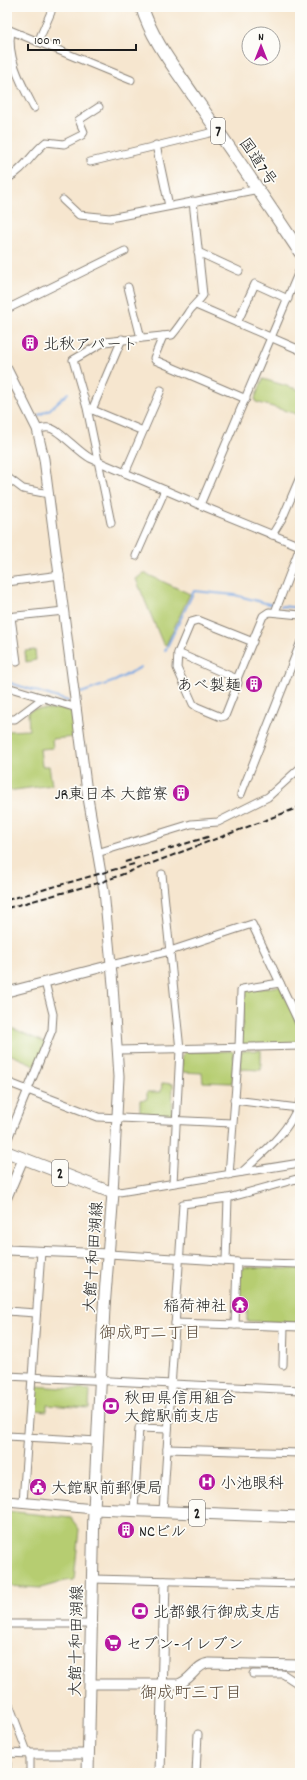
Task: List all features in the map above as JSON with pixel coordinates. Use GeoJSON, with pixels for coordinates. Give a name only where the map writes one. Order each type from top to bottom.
{"type":"FeatureCollection","features":[{"type":"Feature","properties":{"kind":"highway","name":"国道7号"},"geometry":{"type":"LineString","coordinates":[[142,7],[153,32],[175,68],[300,252]]}},
{"type":"Feature","properties":{"kind":"main road","name":"大館十和田湖線"},"geometry":{"type":"LineString","coordinates":[[7,1152],[113,1193],[94,1509],[88,1773]]}},
{"type":"Feature","properties":{"kind":"main road","name":"2"},"geometry":{"type":"LineString","coordinates":[[94,1509],[300,1517]]}},
{"type":"Feature","properties":{"kind":"street"},"geometry":{"type":"LineString","coordinates":[[38,42],[52,12]]}},
{"type":"Feature","properties":{"kind":"street"},"geometry":{"type":"LineString","coordinates":[[34,108],[19,80],[9,42],[9,30],[131,80]]}},
{"type":"Feature","properties":{"kind":"street"},"geometry":{"type":"LineString","coordinates":[[7,179],[28,163],[37,150],[46,142],[64,144],[82,136],[84,132],[80,120],[99,107]]}},
{"type":"Feature","properties":{"kind":"street"},"geometry":{"type":"LineString","coordinates":[[90,162],[218,131]]}},
{"type":"Feature","properties":{"kind":"street"},"geometry":{"type":"LineString","coordinates":[[156,145],[169,206]]}},
{"type":"Feature","properties":{"kind":"street"},"geometry":{"type":"LineString","coordinates":[[62,200],[79,215],[110,218],[258,189]]}},
{"type":"Feature","properties":{"kind":"street"},"geometry":{"type":"LineString","coordinates":[[112,522],[98,462],[89,409],[73,360],[104,342],[172,335],[183,322],[191,308],[196,305],[203,295],[193,201]]}},
{"type":"Feature","properties":{"kind":"street"},"geometry":{"type":"LineString","coordinates":[[7,309],[125,251]]}},
{"type":"Feature","properties":{"kind":"street"},"geometry":{"type":"LineString","coordinates":[[198,252],[239,271]]}},
{"type":"Feature","properties":{"kind":"street"},"geometry":{"type":"LineString","coordinates":[[200,505],[300,269]]}},
{"type":"Feature","properties":{"kind":"street"},"geometry":{"type":"LineString","coordinates":[[237,323],[255,284],[288,299]]}},
{"type":"Feature","properties":{"kind":"street"},"geometry":{"type":"LineString","coordinates":[[128,287],[141,338]]}},
{"type":"Feature","properties":{"kind":"street"},"geometry":{"type":"LineString","coordinates":[[196,305],[300,350]]}},
{"type":"Feature","properties":{"kind":"street"},"geometry":{"type":"LineString","coordinates":[[163,336],[154,358],[155,360],[246,399]]}},
{"type":"Feature","properties":{"kind":"street"},"geometry":{"type":"LineString","coordinates":[[89,409],[122,340]]}},
{"type":"Feature","properties":{"kind":"street"},"geometry":{"type":"LineString","coordinates":[[7,369],[37,429],[44,459],[97,853],[104,891],[118,1050],[118,1119],[113,1193],[229,1175],[300,1162]]}},
{"type":"Feature","properties":{"kind":"street"},"geometry":{"type":"LineString","coordinates":[[125,473],[161,390]]}},
{"type":"Feature","properties":{"kind":"street"},"geometry":{"type":"LineString","coordinates":[[89,409],[143,432]]}},
{"type":"Feature","properties":{"kind":"street"},"geometry":{"type":"LineString","coordinates":[[37,429],[51,428],[62,435],[80,453],[98,462],[300,546],[275,612]]}},
{"type":"Feature","properties":{"kind":"street"},"geometry":{"type":"LineString","coordinates":[[7,477],[23,489],[49,494]]}},
{"type":"Feature","properties":{"kind":"street"},"geometry":{"type":"LineString","coordinates":[[272,535],[283,517],[300,477]]}},
{"type":"Feature","properties":{"kind":"street"},"geometry":{"type":"LineString","coordinates":[[136,556],[165,490]]}},
{"type":"Feature","properties":{"kind":"street"},"geometry":{"type":"LineString","coordinates":[[7,582],[60,575]]}},
{"type":"Feature","properties":{"kind":"street"},"geometry":{"type":"LineString","coordinates":[[17,662],[9,617],[64,611]]}},
{"type":"Feature","properties":{"kind":"street"},"geometry":{"type":"LineString","coordinates":[[253,642],[198,620],[191,622],[181,643],[178,654],[177,668],[193,704],[221,717],[225,716],[238,683],[237,679],[253,642],[263,616],[269,612],[300,615]]}},
{"type":"Feature","properties":{"kind":"street"},"geometry":{"type":"LineString","coordinates":[[240,794],[300,644]]}},
{"type":"Feature","properties":{"kind":"street"},"geometry":{"type":"LineString","coordinates":[[178,654],[237,679]]}},
{"type":"Feature","properties":{"kind":"street"},"geometry":{"type":"LineString","coordinates":[[7,687],[77,708]]}},
{"type":"Feature","properties":{"kind":"street"},"geometry":{"type":"LineString","coordinates":[[7,719],[15,719],[44,698]]}},
{"type":"Feature","properties":{"kind":"street"},"geometry":{"type":"LineString","coordinates":[[97,853],[191,824],[218,822],[268,797],[300,768]]}},
{"type":"Feature","properties":{"kind":"street"},"geometry":{"type":"LineString","coordinates":[[162,874],[180,1050],[173,1183]]}},
{"type":"Feature","properties":{"kind":"street"},"geometry":{"type":"LineString","coordinates":[[7,992],[170,951],[252,924],[300,1025]]}},
{"type":"Feature","properties":{"kind":"street"},"geometry":{"type":"LineString","coordinates":[[7,1142],[49,1040],[54,1023],[45,982]]}},
{"type":"Feature","properties":{"kind":"street"},"geometry":{"type":"LineString","coordinates":[[229,1175],[239,1047],[241,992],[242,989],[280,983]]}},
{"type":"Feature","properties":{"kind":"street"},"geometry":{"type":"LineString","coordinates":[[118,1050],[180,1050],[300,1046]]}},
{"type":"Feature","properties":{"kind":"street"},"geometry":{"type":"LineString","coordinates":[[7,1082],[91,1116],[176,1122],[232,1123]]}},
{"type":"Feature","properties":{"kind":"street"},"geometry":{"type":"LineString","coordinates":[[234,1100],[299,1105],[294,1117],[277,1140],[242,1172]]}},
{"type":"Feature","properties":{"kind":"street"},"geometry":{"type":"LineString","coordinates":[[7,1197],[23,1159]]}},
{"type":"Feature","properties":{"kind":"street"},"geometry":{"type":"LineString","coordinates":[[163,1511],[183,1204],[228,1198],[300,1178]]}},
{"type":"Feature","properties":{"kind":"street"},"geometry":{"type":"LineString","coordinates":[[226,1261],[228,1198]]}},
{"type":"Feature","properties":{"kind":"street"},"geometry":{"type":"LineString","coordinates":[[7,1250],[300,1264]]}},
{"type":"Feature","properties":{"kind":"street"},"geometry":{"type":"LineString","coordinates":[[23,1502],[41,1252]]}},
{"type":"Feature","properties":{"kind":"street"},"geometry":{"type":"LineString","coordinates":[[234,1325],[237,1262]]}},
{"type":"Feature","properties":{"kind":"street"},"geometry":{"type":"LineString","coordinates":[[7,1311],[36,1313]]}},
{"type":"Feature","properties":{"kind":"street"},"geometry":{"type":"LineString","coordinates":[[175,1322],[300,1327]]}},
{"type":"Feature","properties":{"kind":"street"},"geometry":{"type":"LineString","coordinates":[[283,1365],[284,1326]]}},
{"type":"Feature","properties":{"kind":"street"},"geometry":{"type":"LineString","coordinates":[[7,1376],[101,1382],[300,1390]]}},
{"type":"Feature","properties":{"kind":"street"},"geometry":{"type":"LineString","coordinates":[[134,1510],[139,1428],[168,1429]]}},
{"type":"Feature","properties":{"kind":"street"},"geometry":{"type":"LineString","coordinates":[[7,1436],[98,1441]]}},
{"type":"Feature","properties":{"kind":"street"},"geometry":{"type":"LineString","coordinates":[[167,1449],[300,1453]]}},
{"type":"Feature","properties":{"kind":"street"},"geometry":{"type":"LineString","coordinates":[[7,1501],[94,1509]]}},
{"type":"Feature","properties":{"kind":"street"},"geometry":{"type":"LineString","coordinates":[[92,1579],[165,1582],[216,1581],[300,1584]]}},
{"type":"Feature","properties":{"kind":"street"},"geometry":{"type":"LineString","coordinates":[[160,1773],[165,1582]]}},
{"type":"Feature","properties":{"kind":"street"},"geometry":{"type":"LineString","coordinates":[[7,1624],[91,1624]]}},
{"type":"Feature","properties":{"kind":"street"},"geometry":{"type":"LineString","coordinates":[[90,1684],[181,1684],[206,1664],[300,1665]]}},
{"type":"Feature","properties":{"kind":"street"},"geometry":{"type":"LineString","coordinates":[[253,1674],[283,1674],[300,1685]]}},
{"type":"Feature","properties":{"kind":"street"},"geometry":{"type":"LineString","coordinates":[[7,1699],[10,1715],[26,1749],[30,1754],[30,1773]]}},
{"type":"Feature","properties":{"kind":"street"},"geometry":{"type":"LineString","coordinates":[[196,1773],[198,1734]]}},
{"type":"Feature","properties":{"kind":"street"},"geometry":{"type":"LineString","coordinates":[[7,1773],[7,1753],[88,1754]]}},
{"type":"Feature","properties":{"kind":"green space"},"geometry":{"type":"Polygon","coordinates":[[[263,379],[300,390],[300,415],[256,402],[255,398],[263,379]]]}},
{"type":"Feature","properties":{"kind":"green space"},"geometry":{"type":"Polygon","coordinates":[[[144,573],[190,594],[166,645],[163,644],[136,579],[144,573]]]}},
{"type":"Feature","properties":{"kind":"green space"},"geometry":{"type":"Polygon","coordinates":[[[7,621],[9,622],[14,662],[7,663],[7,621]]]}},
{"type":"Feature","properties":{"kind":"green space"},"geometry":{"type":"Polygon","coordinates":[[[35,650],[36,660],[26,662],[25,651],[35,650]]]}},
{"type":"Feature","properties":{"kind":"green space"},"geometry":{"type":"Polygon","coordinates":[[[34,709],[65,709],[72,713],[75,737],[52,739],[53,748],[40,749],[42,766],[49,766],[52,785],[7,791],[7,731],[29,730],[28,712],[34,709]]]}},
{"type":"Feature","properties":{"kind":"green space"},"geometry":{"type":"Polygon","coordinates":[[[280,986],[296,1022],[300,1037],[300,1045],[241,1046],[244,991],[280,986]]]}},
{"type":"Feature","properties":{"kind":"green space"},"geometry":{"type":"Polygon","coordinates":[[[7,1026],[46,1043],[37,1066],[7,1053],[7,1026]]]}},
{"type":"Feature","properties":{"kind":"green space"},"geometry":{"type":"Polygon","coordinates":[[[261,1050],[261,1070],[240,1069],[240,1053],[243,1051],[261,1050]]]}},
{"type":"Feature","properties":{"kind":"green space"},"geometry":{"type":"Polygon","coordinates":[[[231,1051],[234,1053],[232,1083],[203,1082],[202,1073],[182,1072],[182,1056],[185,1052],[231,1051]]]}},
{"type":"Feature","properties":{"kind":"green space"},"geometry":{"type":"Polygon","coordinates":[[[162,1083],[173,1084],[172,1115],[169,1117],[140,1115],[140,1100],[147,1099],[147,1092],[161,1092],[162,1083]]]}},
{"type":"Feature","properties":{"kind":"green space"},"geometry":{"type":"Polygon","coordinates":[[[242,1267],[300,1269],[300,1323],[247,1321],[247,1309],[238,1309],[239,1270],[242,1267]]]}},
{"type":"Feature","properties":{"kind":"green space"},"geometry":{"type":"Polygon","coordinates":[[[35,1386],[90,1390],[89,1408],[47,1405],[47,1411],[34,1410],[35,1386]]]}},
{"type":"Feature","properties":{"kind":"green space"},"geometry":{"type":"Polygon","coordinates":[[[7,1511],[71,1518],[79,1529],[74,1580],[41,1588],[7,1586],[7,1511]]]}},
{"type":"Feature","properties":{"kind":"waterway"},"geometry":{"type":"LineString","coordinates":[[39,415],[49,410],[68,393]]}},
{"type":"Feature","properties":{"kind":"waterway"},"geometry":{"type":"LineString","coordinates":[[165,651],[194,591],[235,595],[273,605]]}},
{"type":"Feature","properties":{"kind":"waterway"},"geometry":{"type":"LineString","coordinates":[[281,606],[300,608]]}},
{"type":"Feature","properties":{"kind":"waterway"},"geometry":{"type":"LineString","coordinates":[[81,693],[115,681],[141,667]]}},
{"type":"Feature","properties":{"kind":"waterway"},"geometry":{"type":"LineString","coordinates":[[7,682],[68,701]]}},
{"type":"Feature","properties":{"kind":"railway"},"geometry":{"type":"LineString","coordinates":[[7,908],[102,882],[300,807]]}},
{"type":"Feature","properties":{"kind":"railway"},"geometry":{"type":"LineString","coordinates":[[125,862],[211,836]]}},
{"type":"Feature","properties":{"kind":"railway"},"geometry":{"type":"LineString","coordinates":[[7,900],[134,864]]}},
{"type":"Feature","properties":{"kind":"place","name":"北秋アパート"},"geometry":{"type":"Point","coordinates":[30,343]}},
{"type":"Feature","properties":{"kind":"place","name":"あべ製麺"},"geometry":{"type":"Point","coordinates":[254,684]}},
{"type":"Feature","properties":{"kind":"place","name":"JR東日本 大館寮"},"geometry":{"type":"Point","coordinates":[181,793]}},
{"type":"Feature","properties":{"kind":"place","name":"稲荷神社"},"geometry":{"type":"Point","coordinates":[240,1305]}},
{"type":"Feature","properties":{"kind":"place","name":"秋田県信用組合 大館駅前支店"},"geometry":{"type":"Point","coordinates":[111,1406]}},
{"type":"Feature","properties":{"kind":"place","name":"小池眼科"},"geometry":{"type":"Point","coordinates":[207,1482]}},
{"type":"Feature","properties":{"kind":"place","name":"大館駅前郵便局"},"geometry":{"type":"Point","coordinates":[38,1487]}},
{"type":"Feature","properties":{"kind":"place","name":"NCビル"},"geometry":{"type":"Point","coordinates":[126,1530]}},
{"type":"Feature","properties":{"kind":"place","name":"北都銀行御成支店"},"geometry":{"type":"Point","coordinates":[140,1611]}},
{"type":"Feature","properties":{"kind":"place","name":"セブン-イレブン"},"geometry":{"type":"Point","coordinates":[113,1643]}},
{"type":"Feature","properties":{"kind":"district","name":"御成町二丁目"},"geometry":{"type":"Point","coordinates":[150,1332]}},
{"type":"Feature","properties":{"kind":"district","name":"御成町三丁目"},"geometry":{"type":"Point","coordinates":[191,1692]}}]}
